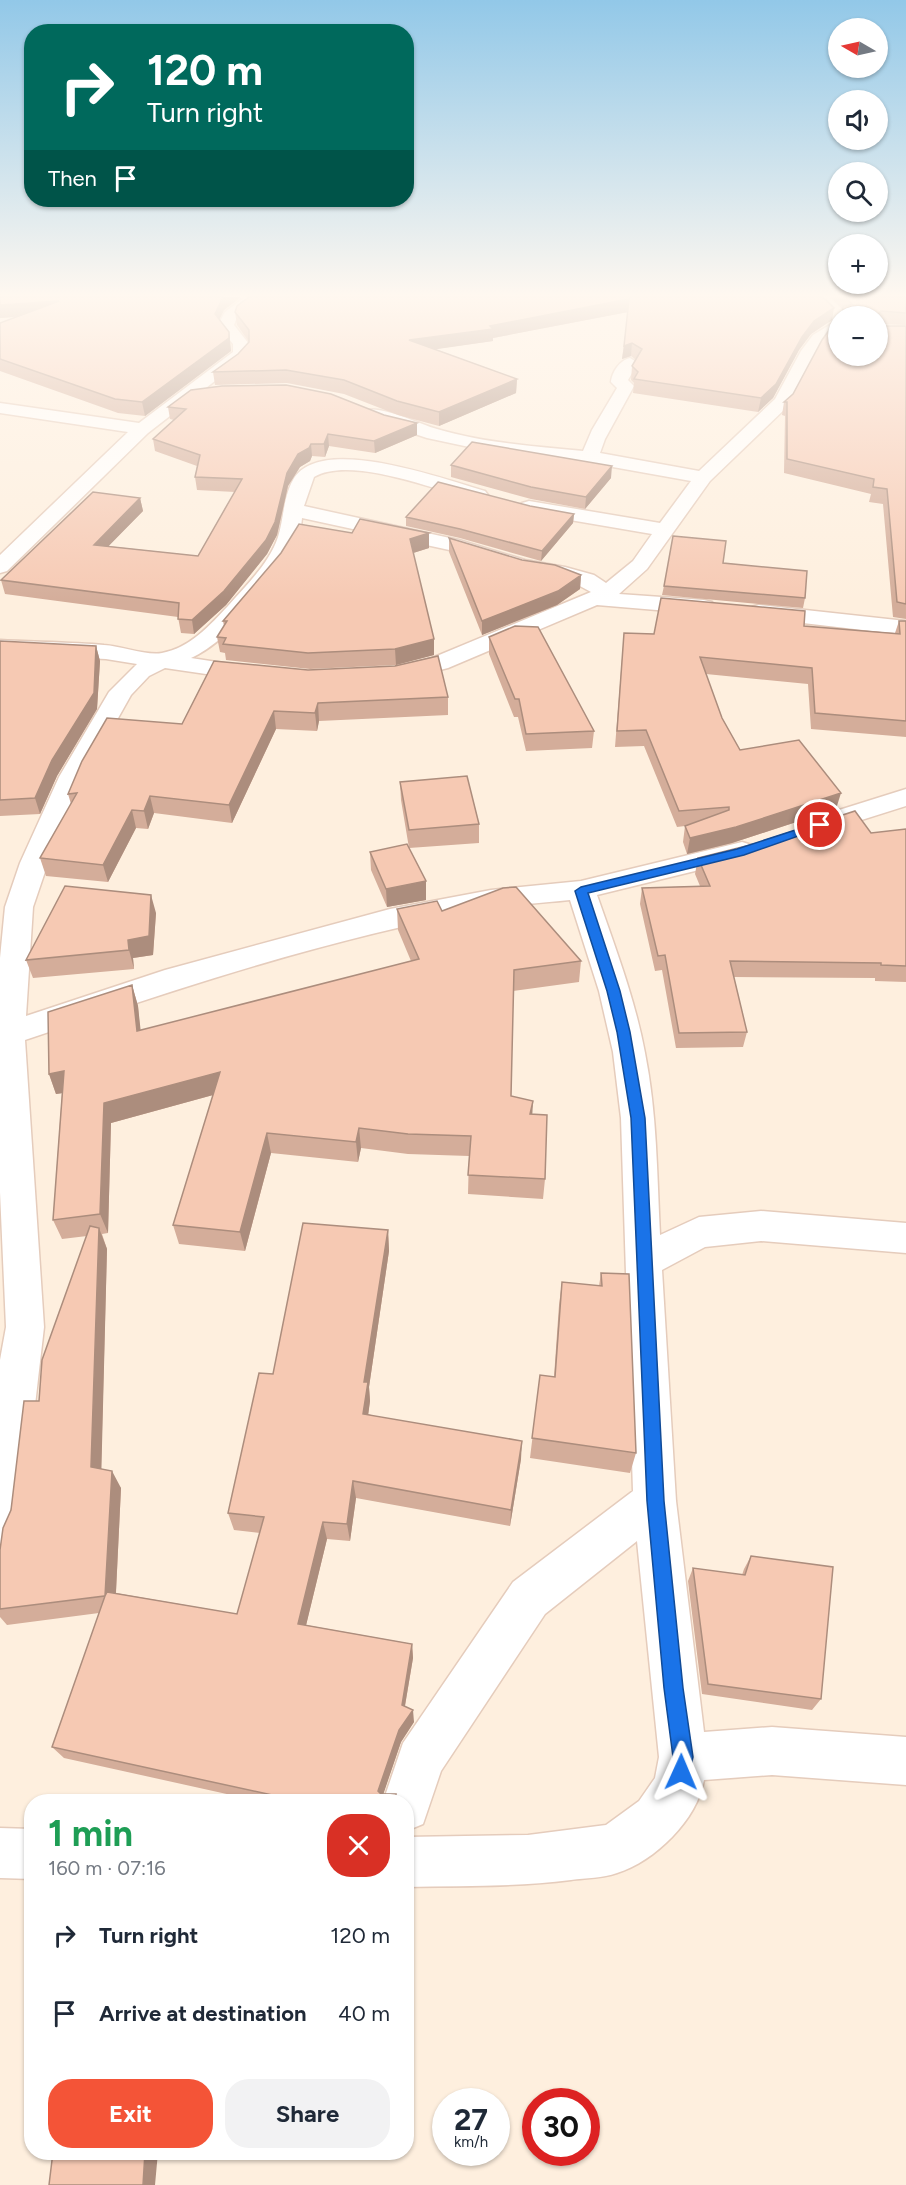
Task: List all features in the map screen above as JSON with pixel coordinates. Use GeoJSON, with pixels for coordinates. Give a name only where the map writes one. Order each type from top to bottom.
{"type":"FeatureCollection","features":[{"type":"Feature","properties":{"kind":"street"},"geometry":{"type":"LineString","coordinates":[[0,567],[142,429],[180,399]]}},
{"type":"Feature","properties":{"kind":"street"},"geometry":{"type":"LineString","coordinates":[[590,458],[593,442],[621,399]]}},
{"type":"Feature","properties":{"kind":"street"},"geometry":{"type":"LineString","coordinates":[[376,675],[420,670],[602,596],[640,565],[703,477],[784,399]]}},
{"type":"Feature","properties":{"kind":"street"},"geometry":{"type":"LineString","coordinates":[[0,408],[142,429]]}},
{"type":"Feature","properties":{"kind":"street"},"geometry":{"type":"LineString","coordinates":[[359,408],[391,422],[488,446],[590,458],[703,477]]}},
{"type":"Feature","properties":{"kind":"street"},"geometry":{"type":"LineString","coordinates":[[0,1527],[18,1369],[25,1328],[5,1034],[19,907],[34,862],[72,777],[121,692],[143,670],[209,638],[234,611],[274,563],[288,539],[297,494],[307,474],[313,468],[328,465],[389,470],[506,502],[667,530]]}},
{"type":"Feature","properties":{"kind":"street"},"geometry":{"type":"LineString","coordinates":[[294,510],[459,546],[522,566],[558,571],[586,580],[602,596],[906,628]]}},
{"type":"Feature","properties":{"kind":"street"},"geometry":{"type":"LineString","coordinates":[[0,647],[106,652],[274,676]]}},
{"type":"Feature","properties":{"kind":"street"},"geometry":{"type":"LineString","coordinates":[[5,1034],[176,978],[390,919],[491,899],[581,891],[740,852],[906,797]]}},
{"type":"Feature","properties":{"kind":"street"},"geometry":{"type":"LineString","coordinates":[[414,1862],[528,1860],[615,1849],[657,1819],[678,1787],[683,1757],[655,1501],[638,1118],[629,1052],[614,991],[581,891]]}},
{"type":"Feature","properties":{"kind":"street"},"geometry":{"type":"LineString","coordinates":[[643,1262],[699,1232],[751,1227],[906,1238]]}},
{"type":"Feature","properties":{"kind":"street"},"geometry":{"type":"LineString","coordinates":[[410,1794],[420,1760],[529,1598],[655,1501]]}},
{"type":"Feature","properties":{"kind":"street"},"geometry":{"type":"LineString","coordinates":[[683,1757],[772,1751],[906,1761]]}},
{"type":"Feature","properties":{"kind":"street"},"geometry":{"type":"LineString","coordinates":[[0,1853],[24,1854]]}},
{"type":"Feature","properties":{"kind":"building"},"geometry":{"type":"Polygon","coordinates":[[[115,399],[146,399],[142,402],[115,399]]]}},
{"type":"Feature","properties":{"kind":"building"},"geometry":{"type":"Polygon","coordinates":[[[179,399],[344,399],[384,415],[417,423],[374,441],[328,434],[324,444],[311,444],[309,448],[298,454],[287,473],[275,522],[266,540],[224,591],[192,620],[178,619],[179,603],[1,580],[93,492],[140,498],[94,545],[198,556],[242,479],[195,477],[200,455],[153,439],[186,409],[168,407],[179,399]]]}},
{"type":"Feature","properties":{"kind":"building"},"geometry":{"type":"Polygon","coordinates":[[[392,399],[470,399],[439,412],[397,401],[392,399]]]}},
{"type":"Feature","properties":{"kind":"building"},"geometry":{"type":"Polygon","coordinates":[[[787,399],[906,399],[906,604],[897,602],[887,489],[873,487],[874,479],[787,459],[787,402],[784,402],[787,399]]]}},
{"type":"Feature","properties":{"kind":"building"},"geometry":{"type":"Polygon","coordinates":[[[472,442],[612,466],[586,497],[531,487],[451,465],[472,442]]]}},
{"type":"Feature","properties":{"kind":"building"},"geometry":{"type":"Polygon","coordinates":[[[438,482],[530,506],[574,514],[542,551],[406,517],[438,482]]]}},
{"type":"Feature","properties":{"kind":"building"},"geometry":{"type":"Polygon","coordinates":[[[360,519],[429,533],[410,539],[434,639],[395,649],[308,653],[223,644],[226,638],[217,637],[227,621],[223,621],[281,553],[299,524],[352,533],[360,519]]]}},
{"type":"Feature","properties":{"kind":"building"},"geometry":{"type":"Polygon","coordinates":[[[673,536],[726,541],[723,563],[807,571],[805,598],[664,586],[673,536]]]}},
{"type":"Feature","properties":{"kind":"building"},"geometry":{"type":"Polygon","coordinates":[[[449,538],[522,560],[555,565],[581,575],[558,591],[482,621],[449,538]]]}},
{"type":"Feature","properties":{"kind":"building"},"geometry":{"type":"Polygon","coordinates":[[[661,598],[805,611],[804,626],[900,634],[899,621],[906,621],[906,721],[815,713],[812,668],[700,657],[722,718],[740,750],[799,740],[841,793],[736,827],[690,838],[685,826],[729,810],[729,807],[679,811],[646,730],[617,731],[624,633],[654,634],[661,598]]]}},
{"type":"Feature","properties":{"kind":"building"},"geometry":{"type":"Polygon","coordinates":[[[515,626],[538,627],[594,731],[526,734],[519,699],[515,699],[489,637],[515,626]]]}},
{"type":"Feature","properties":{"kind":"building"},"geometry":{"type":"Polygon","coordinates":[[[0,641],[96,646],[94,693],[52,760],[35,798],[0,800],[0,641]]]}},
{"type":"Feature","properties":{"kind":"building"},"geometry":{"type":"Polygon","coordinates":[[[438,656],[448,697],[318,703],[315,713],[274,711],[229,805],[150,796],[144,811],[132,810],[103,865],[40,858],[77,793],[68,794],[82,761],[107,718],[182,724],[214,661],[308,670],[395,666],[438,656]]]}},
{"type":"Feature","properties":{"kind":"building"},"geometry":{"type":"Polygon","coordinates":[[[467,776],[479,824],[409,830],[400,782],[467,776]]]}},
{"type":"Feature","properties":{"kind":"building"},"geometry":{"type":"Polygon","coordinates":[[[855,811],[871,833],[906,829],[906,966],[881,965],[881,963],[730,961],[747,1032],[679,1033],[665,955],[658,956],[642,888],[710,886],[698,858],[754,844],[855,811]]]}},
{"type":"Feature","properties":{"kind":"building"},"geometry":{"type":"Polygon","coordinates":[[[407,844],[426,881],[386,889],[370,852],[407,844]]]}},
{"type":"Feature","properties":{"kind":"building"},"geometry":{"type":"Polygon","coordinates":[[[65,886],[151,895],[149,936],[128,940],[129,950],[26,960],[65,886]]]}},
{"type":"Feature","properties":{"kind":"building"},"geometry":{"type":"Polygon","coordinates":[[[516,887],[581,961],[514,970],[511,1096],[533,1101],[530,1114],[547,1115],[545,1179],[468,1175],[471,1136],[408,1134],[359,1128],[356,1142],[267,1133],[240,1232],[173,1225],[220,1072],[104,1103],[100,1214],[53,1220],[64,1071],[49,1074],[48,1012],[132,985],[137,1031],[419,959],[397,909],[437,901],[442,911],[503,888],[516,887]]]}},
{"type":"Feature","properties":{"kind":"building"},"geometry":{"type":"Polygon","coordinates":[[[303,1223],[388,1230],[364,1382],[368,1382],[363,1414],[522,1441],[511,1510],[353,1481],[347,1524],[323,1522],[298,1624],[412,1644],[402,1705],[413,1710],[399,1730],[378,1791],[381,1794],[267,1794],[52,1747],[107,1592],[237,1614],[264,1517],[228,1513],[259,1373],[273,1374],[303,1223]]]}},
{"type":"Feature","properties":{"kind":"building"},"geometry":{"type":"Polygon","coordinates":[[[90,1226],[99,1228],[91,1467],[112,1471],[105,1596],[0,1609],[0,1550],[3,1528],[11,1510],[24,1401],[39,1401],[42,1360],[90,1226]]]}},
{"type":"Feature","properties":{"kind":"building"},"geometry":{"type":"Polygon","coordinates":[[[601,1273],[629,1274],[636,1453],[532,1438],[540,1375],[555,1377],[562,1282],[602,1286],[601,1273]]]}},
{"type":"Feature","properties":{"kind":"building"},"geometry":{"type":"Polygon","coordinates":[[[751,1556],[833,1567],[821,1699],[708,1684],[693,1568],[745,1575],[751,1556]]]}},
{"type":"Feature","properties":{"kind":"building"},"geometry":{"type":"Polygon","coordinates":[[[52,2160],[145,2160],[143,2185],[49,2185],[52,2160]]]}},
{"type":"Feature","properties":{"kind":"route"},"geometry":{"type":"LineString","coordinates":[[681,1772],[683,1757],[655,1501],[638,1118],[629,1052],[614,991],[581,891],[740,852],[820,825]]}}]}
